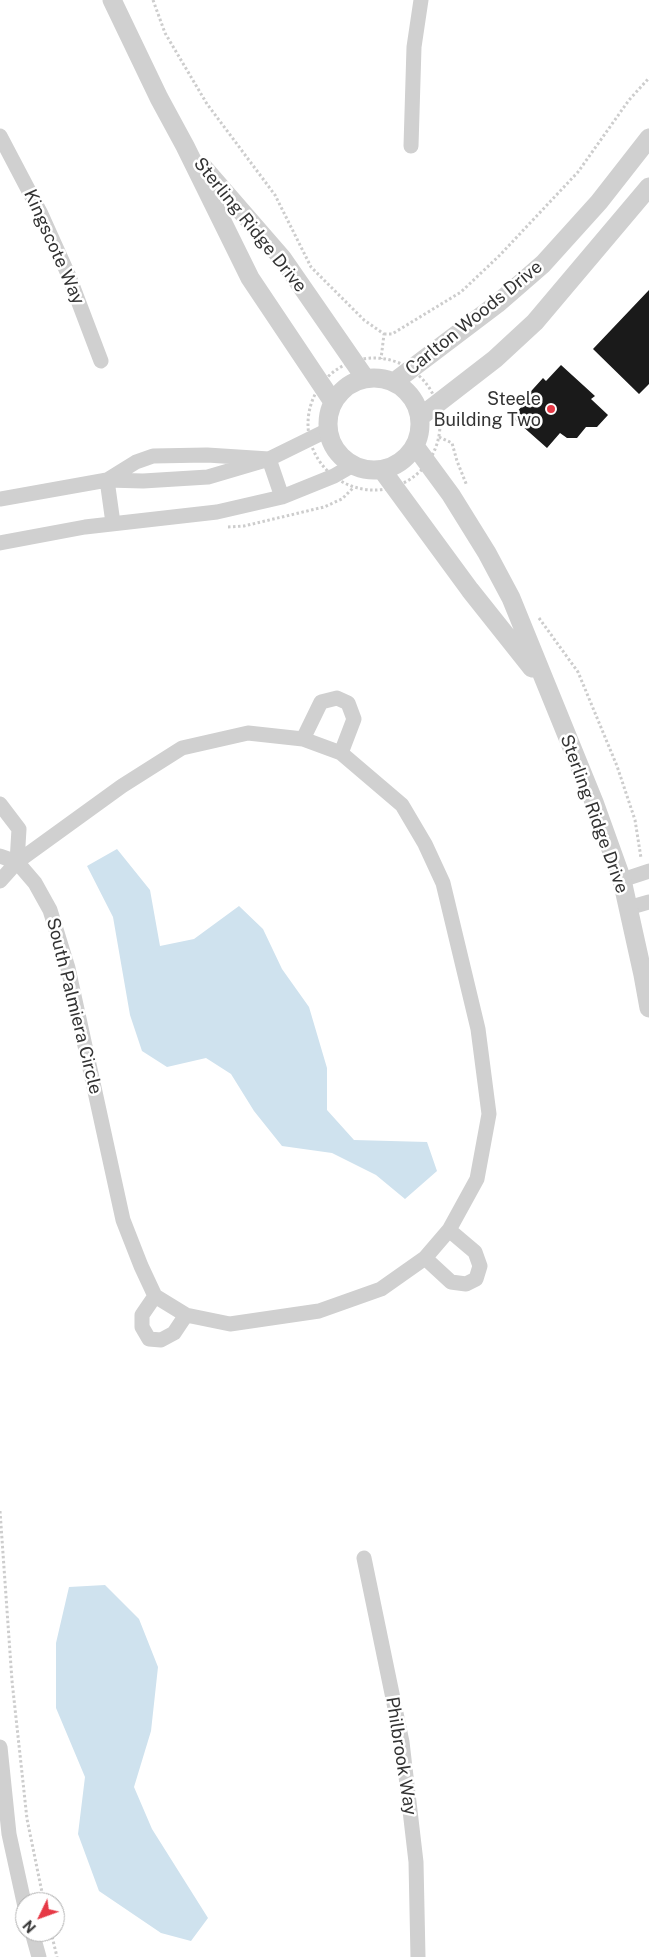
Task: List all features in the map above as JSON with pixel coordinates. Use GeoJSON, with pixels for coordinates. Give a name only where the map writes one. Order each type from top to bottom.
{"type":"FeatureCollection","features":[{"type":"Feature","properties":{"kind":"street","name":"Sterling Ridge Drive"},"geometry":{"type":"LineString","coordinates":[[112,0],[250,278],[334,402]]}},
{"type":"Feature","properties":{"kind":"street"},"geometry":{"type":"LineString","coordinates":[[411,146],[414,47],[421,0]]}},
{"type":"Feature","properties":{"kind":"street","name":"Kingscote Way"},"geometry":{"type":"LineString","coordinates":[[0,136],[41,214],[68,274],[101,361]]}},
{"type":"Feature","properties":{"kind":"street","name":"Carlton Woods Drive"},"geometry":{"type":"LineString","coordinates":[[394,382],[410,368],[497,304],[543,264],[599,202],[649,138]]}},
{"type":"Feature","properties":{"kind":"street","name":"Sterling Ridge Drive"},"geometry":{"type":"LineString","coordinates":[[185,146],[282,258],[365,378]]}},
{"type":"Feature","properties":{"kind":"street","name":"Carlton Woods Drive"},"geometry":{"type":"LineString","coordinates":[[420,417],[495,359],[535,322],[649,187]]}},
{"type":"Feature","properties":{"kind":"street"},"geometry":{"type":"LineString","coordinates":[[599,202],[622,220]]}},
{"type":"Feature","properties":{"kind":"street"},"geometry":{"type":"LineString","coordinates":[[365,378],[380,378],[394,382],[404,388],[411,396],[420,417],[420,432],[415,446],[401,462],[382,470],[368,470],[353,465],[336,450],[328,430],[329,415],[334,402],[342,391],[352,383],[365,378]]}},
{"type":"Feature","properties":{"kind":"street"},"geometry":{"type":"LineString","coordinates":[[0,500],[107,480],[208,477],[268,459],[328,430]]}},
{"type":"Feature","properties":{"kind":"street","name":"Sterling Ridge Drive"},"geometry":{"type":"LineString","coordinates":[[415,446],[451,495],[491,560],[510,598],[594,802],[622,880],[649,1008]]}},
{"type":"Feature","properties":{"kind":"street"},"geometry":{"type":"LineString","coordinates":[[107,480],[136,462],[153,456],[207,455],[268,459]]}},
{"type":"Feature","properties":{"kind":"street"},"geometry":{"type":"LineString","coordinates":[[268,459],[282,497]]}},
{"type":"Feature","properties":{"kind":"street"},"geometry":{"type":"LineString","coordinates":[[0,543],[113,523],[217,512],[282,497],[334,476],[353,465]]}},
{"type":"Feature","properties":{"kind":"street","name":"Sterling Ridge Drive"},"geometry":{"type":"LineString","coordinates":[[382,470],[470,590],[544,682]]}},
{"type":"Feature","properties":{"kind":"street"},"geometry":{"type":"LineString","coordinates":[[107,480],[113,523]]}},
{"type":"Feature","properties":{"kind":"street"},"geometry":{"type":"LineString","coordinates":[[303,739],[321,702],[337,698],[348,703],[354,719],[341,754]]}},
{"type":"Feature","properties":{"kind":"street"},"geometry":{"type":"LineString","coordinates":[[0,881],[17,862],[122,786],[182,748],[248,733],[303,739],[341,754],[402,805],[425,844],[443,883],[478,1029],[489,1114],[477,1179],[449,1230],[425,1258],[381,1289],[320,1311],[230,1324],[186,1315],[154,1296],[142,1314],[142,1327],[149,1339],[161,1340],[174,1333],[186,1315]]}},
{"type":"Feature","properties":{"kind":"street"},"geometry":{"type":"LineString","coordinates":[[0,804],[19,829],[17,862]]}},
{"type":"Feature","properties":{"kind":"street"},"geometry":{"type":"LineString","coordinates":[[0,856],[17,862]]}},
{"type":"Feature","properties":{"kind":"street"},"geometry":{"type":"LineString","coordinates":[[0,867],[17,862]]}},
{"type":"Feature","properties":{"kind":"street","name":"South Palmiera Circle"},"geometry":{"type":"LineString","coordinates":[[17,862],[35,883],[50,910],[68,968],[123,1220],[154,1296]]}},
{"type":"Feature","properties":{"kind":"street"},"geometry":{"type":"LineString","coordinates":[[622,880],[646,872]]}},
{"type":"Feature","properties":{"kind":"street"},"geometry":{"type":"LineString","coordinates":[[628,908],[649,902]]}},
{"type":"Feature","properties":{"kind":"street"},"geometry":{"type":"LineString","coordinates":[[425,1258],[450,1282],[466,1284],[476,1279],[480,1266],[475,1252],[449,1230]]}},
{"type":"Feature","properties":{"kind":"street","name":"Philbrook Way"},"geometry":{"type":"LineString","coordinates":[[364,1558],[402,1742],[416,1862],[418,1957]]}},
{"type":"Feature","properties":{"kind":"street"},"geometry":{"type":"LineString","coordinates":[[0,1747],[9,1834],[22,1892]]}},
{"type":"Feature","properties":{"kind":"street"},"geometry":{"type":"LineString","coordinates":[[35,1942],[39,1957]]}},
{"type":"Feature","properties":{"kind":"path"},"geometry":{"type":"LineString","coordinates":[[153,0],[165,33],[202,96],[275,195],[312,267],[364,320],[384,334],[392,334],[461,292],[500,255],[578,172],[629,100],[649,78]]}},
{"type":"Feature","properties":{"kind":"path"},"geometry":{"type":"LineString","coordinates":[[381,358],[384,334]]}},
{"type":"Feature","properties":{"kind":"path"},"geometry":{"type":"LineString","coordinates":[[381,358],[410,368],[422,378],[431,390],[437,403],[440,420],[439,437],[435,451],[428,464],[418,474],[395,487],[375,490],[354,487],[334,476],[323,465],[315,452],[310,438],[308,424],[314,396],[331,374],[342,366],[354,361],[381,358]]}},
{"type":"Feature","properties":{"kind":"path"},"geometry":{"type":"LineString","coordinates":[[439,437],[452,443],[470,494]]}},
{"type":"Feature","properties":{"kind":"path"},"geometry":{"type":"LineString","coordinates":[[538,616],[578,672],[617,766],[635,820],[646,872]]}},
{"type":"Feature","properties":{"kind":"path"},"geometry":{"type":"LineString","coordinates":[[0,1511],[12,1681],[27,1819],[42,1892]]}},
{"type":"Feature","properties":{"kind":"path"},"geometry":{"type":"LineString","coordinates":[[53,1942],[57,1957]]}},
{"type":"Feature","properties":{"kind":"water"},"geometry":{"type":"Polygon","coordinates":[[[117,849],[150,890],[160,946],[194,939],[239,906],[263,929],[282,969],[309,1007],[327,1068],[327,1110],[354,1140],[427,1142],[437,1171],[405,1199],[376,1175],[332,1153],[282,1146],[254,1111],[231,1074],[206,1058],[167,1067],[142,1051],[130,1015],[113,917],[87,866],[117,849]]]}},
{"type":"Feature","properties":{"kind":"water"},"geometry":{"type":"Polygon","coordinates":[[[105,1585],[139,1619],[158,1667],[151,1731],[134,1787],[152,1829],[208,1918],[191,1941],[161,1933],[99,1891],[78,1834],[85,1777],[56,1708],[56,1643],[69,1587],[105,1585]]]}},
{"type":"Feature","properties":{"kind":"building"},"geometry":{"type":"Polygon","coordinates":[[[649,290],[649,384],[639,394],[593,349],[649,290]]]}},
{"type":"Feature","properties":{"kind":"building","name":"Steele Building Two"},"geometry":{"type":"Polygon","coordinates":[[[561,365],[595,396],[591,399],[608,415],[597,427],[586,427],[577,438],[567,438],[560,433],[547,448],[512,417],[526,402],[524,399],[543,378],[546,381],[561,365]]]}},
{"type":"Feature","properties":{"kind":"place","name":"Steele Building Two"},"geometry":{"type":"Point","coordinates":[551,409]}}]}
